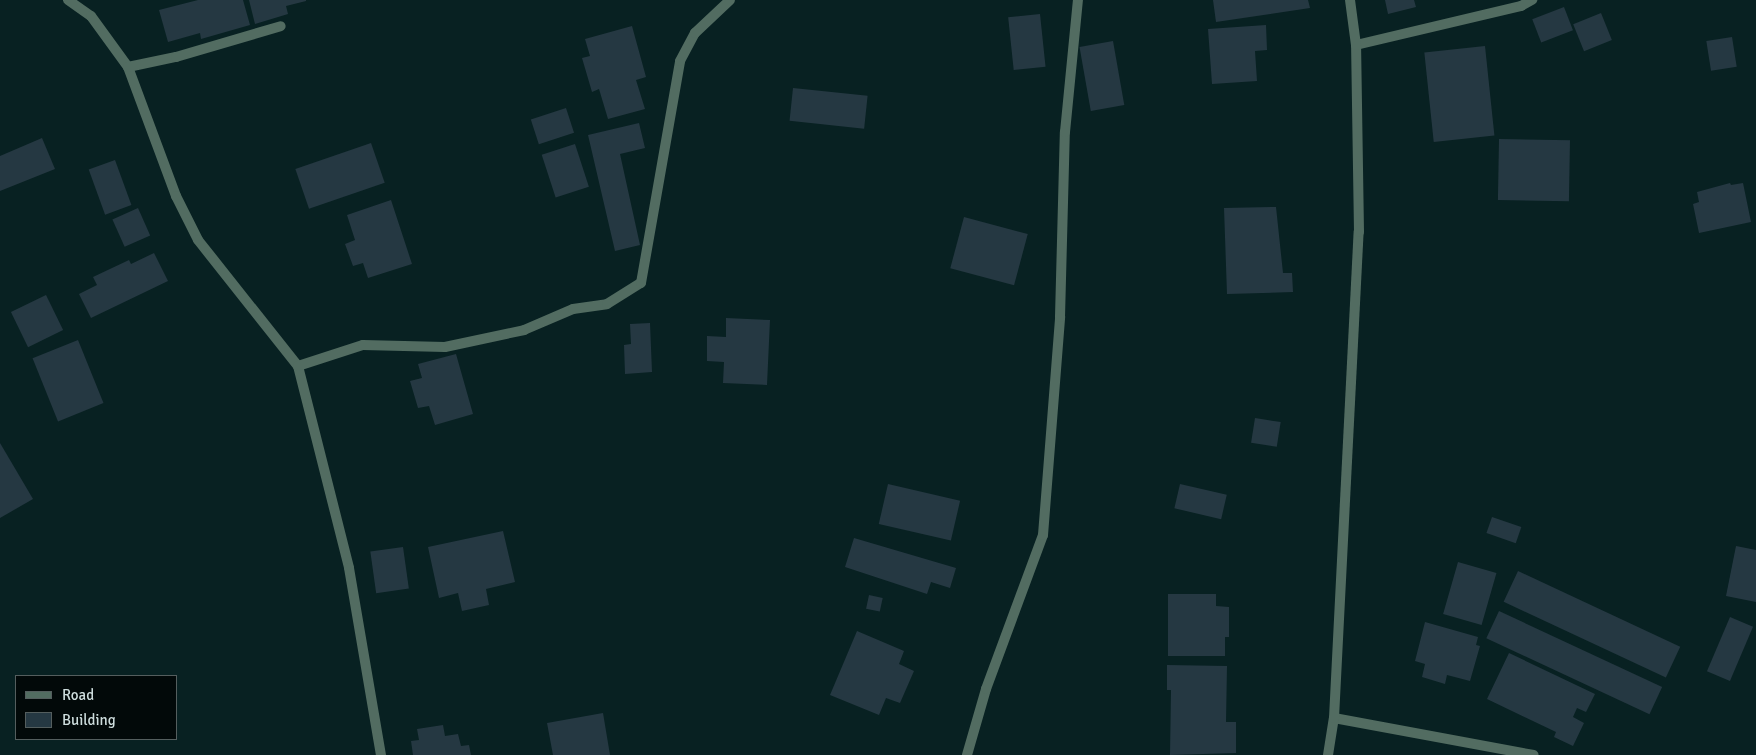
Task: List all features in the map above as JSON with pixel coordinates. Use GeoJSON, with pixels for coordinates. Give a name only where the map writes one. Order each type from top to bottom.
{"type":"FeatureCollection","features":[{"type":"Feature","properties":{"kind":"street"},"geometry":{"type":"LineString","coordinates":[[68,0],[91,16],[128,67],[176,196],[198,240],[298,366],[349,568],[381,755]]}},
{"type":"Feature","properties":{"kind":"street"},"geometry":{"type":"LineString","coordinates":[[298,366],[364,345],[445,347],[524,330],[573,309],[607,304],[641,283],[680,61],[695,33],[730,0]]}},
{"type":"Feature","properties":{"kind":"street"},"geometry":{"type":"LineString","coordinates":[[967,755],[986,689],[1043,535],[1060,317],[1065,132],[1078,0]]}},
{"type":"Feature","properties":{"kind":"street"},"geometry":{"type":"LineString","coordinates":[[1328,755],[1334,718],[1359,232],[1356,45],[1350,0]]}},
{"type":"Feature","properties":{"kind":"street"},"geometry":{"type":"LineString","coordinates":[[1356,45],[1521,6],[1532,0]]}},
{"type":"Feature","properties":{"kind":"street"},"geometry":{"type":"LineString","coordinates":[[128,67],[176,57],[281,26]]}},
{"type":"Feature","properties":{"kind":"street"},"geometry":{"type":"LineString","coordinates":[[1334,718],[1534,755]]}},
{"type":"Feature","properties":{"kind":"building"},"geometry":{"type":"Polygon","coordinates":[[[198,0],[243,0],[250,25],[201,39],[200,33],[168,42],[159,10],[198,0]]]}},
{"type":"Feature","properties":{"kind":"building"},"geometry":{"type":"Polygon","coordinates":[[[249,0],[306,1],[286,6],[288,14],[255,24],[249,0]]]}},
{"type":"Feature","properties":{"kind":"building"},"geometry":{"type":"Polygon","coordinates":[[[1213,0],[1308,0],[1310,8],[1216,22],[1213,0]]]}},
{"type":"Feature","properties":{"kind":"building"},"geometry":{"type":"Polygon","coordinates":[[[1385,0],[1414,0],[1416,7],[1388,14],[1385,0]]]}},
{"type":"Feature","properties":{"kind":"building"},"geometry":{"type":"Polygon","coordinates":[[[1564,7],[1573,30],[1541,43],[1532,19],[1564,7]]]}},
{"type":"Feature","properties":{"kind":"building"},"geometry":{"type":"Polygon","coordinates":[[[1601,13],[1612,40],[1584,51],[1573,24],[1601,13]]]}},
{"type":"Feature","properties":{"kind":"building"},"geometry":{"type":"Polygon","coordinates":[[[1040,14],[1046,67],[1014,70],[1008,17],[1040,14]]]}},
{"type":"Feature","properties":{"kind":"building"},"geometry":{"type":"Polygon","coordinates":[[[1266,25],[1267,50],[1255,51],[1257,81],[1212,84],[1208,29],[1266,25]]]}},
{"type":"Feature","properties":{"kind":"building"},"geometry":{"type":"Polygon","coordinates":[[[632,26],[646,77],[636,80],[645,109],[608,119],[599,89],[592,92],[582,58],[590,56],[585,39],[632,26]]]}},
{"type":"Feature","properties":{"kind":"building"},"geometry":{"type":"Polygon","coordinates":[[[1732,37],[1737,67],[1711,71],[1706,41],[1732,37]]]}},
{"type":"Feature","properties":{"kind":"building"},"geometry":{"type":"Polygon","coordinates":[[[1113,41],[1124,105],[1091,111],[1080,47],[1113,41]]]}},
{"type":"Feature","properties":{"kind":"building"},"geometry":{"type":"Polygon","coordinates":[[[1485,46],[1494,136],[1434,142],[1424,52],[1485,46]]]}},
{"type":"Feature","properties":{"kind":"building"},"geometry":{"type":"Polygon","coordinates":[[[793,88],[868,96],[864,129],[790,121],[793,88]]]}},
{"type":"Feature","properties":{"kind":"building"},"geometry":{"type":"Polygon","coordinates":[[[566,108],[574,133],[539,144],[531,119],[566,108]]]}},
{"type":"Feature","properties":{"kind":"building"},"geometry":{"type":"Polygon","coordinates":[[[639,123],[645,148],[620,154],[640,245],[615,251],[588,135],[639,123]]]}},
{"type":"Feature","properties":{"kind":"building"},"geometry":{"type":"Polygon","coordinates":[[[42,138],[55,169],[0,191],[0,156],[42,138]]]}},
{"type":"Feature","properties":{"kind":"building"},"geometry":{"type":"Polygon","coordinates":[[[1499,139],[1570,140],[1569,201],[1498,200],[1499,139]]]}},
{"type":"Feature","properties":{"kind":"building"},"geometry":{"type":"Polygon","coordinates":[[[371,143],[385,183],[309,209],[295,169],[371,143]]]}},
{"type":"Feature","properties":{"kind":"building"},"geometry":{"type":"Polygon","coordinates":[[[575,144],[589,187],[556,198],[542,155],[575,144]]]}},
{"type":"Feature","properties":{"kind":"building"},"geometry":{"type":"Polygon","coordinates":[[[115,160],[131,205],[105,215],[89,170],[115,160]]]}},
{"type":"Feature","properties":{"kind":"building"},"geometry":{"type":"Polygon","coordinates":[[[1730,183],[1731,185],[1743,183],[1751,222],[1699,233],[1693,204],[1699,202],[1697,192],[1730,183]]]}},
{"type":"Feature","properties":{"kind":"building"},"geometry":{"type":"Polygon","coordinates":[[[391,200],[412,264],[368,278],[363,263],[353,266],[345,244],[355,240],[347,215],[391,200]]]}},
{"type":"Feature","properties":{"kind":"building"},"geometry":{"type":"Polygon","coordinates":[[[1276,207],[1283,273],[1292,273],[1293,292],[1227,294],[1224,208],[1276,207]]]}},
{"type":"Feature","properties":{"kind":"building"},"geometry":{"type":"Polygon","coordinates":[[[138,208],[150,235],[125,247],[112,219],[138,208]]]}},
{"type":"Feature","properties":{"kind":"building"},"geometry":{"type":"Polygon","coordinates":[[[964,217],[1028,234],[1014,285],[950,268],[964,217]]]}},
{"type":"Feature","properties":{"kind":"building"},"geometry":{"type":"Polygon","coordinates":[[[154,253],[168,281],[91,318],[79,294],[97,285],[93,277],[129,260],[131,264],[154,253]]]}},
{"type":"Feature","properties":{"kind":"building"},"geometry":{"type":"Polygon","coordinates":[[[46,295],[63,330],[28,347],[11,312],[46,295]]]}},
{"type":"Feature","properties":{"kind":"building"},"geometry":{"type":"Polygon","coordinates":[[[726,318],[770,320],[767,385],[723,383],[724,362],[707,361],[707,336],[726,337],[726,318]]]}},
{"type":"Feature","properties":{"kind":"building"},"geometry":{"type":"Polygon","coordinates":[[[650,323],[652,372],[625,374],[624,345],[631,344],[630,324],[650,323]]]}},
{"type":"Feature","properties":{"kind":"building"},"geometry":{"type":"Polygon","coordinates":[[[78,340],[103,403],[58,421],[33,358],[78,340]]]}},
{"type":"Feature","properties":{"kind":"building"},"geometry":{"type":"Polygon","coordinates":[[[456,354],[473,414],[435,425],[429,406],[418,408],[410,381],[422,378],[418,364],[456,354]]]}},
{"type":"Feature","properties":{"kind":"building"},"geometry":{"type":"Polygon","coordinates":[[[1255,418],[1281,422],[1277,447],[1251,443],[1255,418]]]}},
{"type":"Feature","properties":{"kind":"building"},"geometry":{"type":"Polygon","coordinates":[[[0,443],[33,499],[0,518],[0,443]]]}},
{"type":"Feature","properties":{"kind":"building"},"geometry":{"type":"Polygon","coordinates":[[[888,484],[960,501],[951,541],[879,524],[888,484]]]}},
{"type":"Feature","properties":{"kind":"building"},"geometry":{"type":"Polygon","coordinates":[[[1180,484],[1227,495],[1221,519],[1174,508],[1180,484]]]}},
{"type":"Feature","properties":{"kind":"building"},"geometry":{"type":"Polygon","coordinates":[[[1492,517],[1521,527],[1516,543],[1486,533],[1492,517]]]}},
{"type":"Feature","properties":{"kind":"building"},"geometry":{"type":"Polygon","coordinates":[[[503,531],[515,582],[486,589],[489,605],[462,611],[458,593],[439,598],[428,547],[503,531]]]}},
{"type":"Feature","properties":{"kind":"building"},"geometry":{"type":"Polygon","coordinates":[[[854,538],[956,568],[950,588],[931,582],[927,594],[845,567],[854,538]]]}},
{"type":"Feature","properties":{"kind":"building"},"geometry":{"type":"Polygon","coordinates":[[[1736,546],[1756,550],[1756,602],[1726,596],[1736,546]]]}},
{"type":"Feature","properties":{"kind":"building"},"geometry":{"type":"Polygon","coordinates":[[[403,547],[409,589],[376,593],[370,552],[403,547]]]}},
{"type":"Feature","properties":{"kind":"building"},"geometry":{"type":"Polygon","coordinates":[[[1458,562],[1496,573],[1482,625],[1443,614],[1458,562]]]}},
{"type":"Feature","properties":{"kind":"building"},"geometry":{"type":"Polygon","coordinates":[[[1518,571],[1680,647],[1666,677],[1504,602],[1518,571]]]}},
{"type":"Feature","properties":{"kind":"building"},"geometry":{"type":"Polygon","coordinates":[[[1168,594],[1216,594],[1216,606],[1229,607],[1229,637],[1225,637],[1225,656],[1168,656],[1168,594]]]}},
{"type":"Feature","properties":{"kind":"building"},"geometry":{"type":"Polygon","coordinates":[[[869,595],[883,598],[880,612],[866,609],[869,595]]]}},
{"type":"Feature","properties":{"kind":"building"},"geometry":{"type":"Polygon","coordinates":[[[1499,611],[1662,687],[1649,714],[1486,638],[1499,611]]]}},
{"type":"Feature","properties":{"kind":"building"},"geometry":{"type":"Polygon","coordinates":[[[1730,617],[1753,627],[1730,681],[1707,671],[1730,617]]]}},
{"type":"Feature","properties":{"kind":"building"},"geometry":{"type":"Polygon","coordinates":[[[1425,622],[1478,637],[1476,645],[1480,646],[1470,681],[1447,675],[1445,684],[1422,677],[1425,664],[1415,661],[1425,622]]]}},
{"type":"Feature","properties":{"kind":"building"},"geometry":{"type":"Polygon","coordinates":[[[857,631],[904,651],[899,664],[914,671],[900,703],[886,698],[879,715],[830,695],[857,631]]]}},
{"type":"Feature","properties":{"kind":"building"},"geometry":{"type":"Polygon","coordinates":[[[1509,653],[1595,694],[1586,712],[1577,708],[1573,717],[1584,723],[1573,746],[1554,737],[1556,732],[1487,699],[1509,653]]]}},
{"type":"Feature","properties":{"kind":"building"},"geometry":{"type":"Polygon","coordinates":[[[1167,665],[1227,666],[1226,722],[1236,722],[1236,753],[1170,755],[1171,690],[1167,690],[1167,665]]]}},
{"type":"Feature","properties":{"kind":"building"},"geometry":{"type":"Polygon","coordinates":[[[603,713],[610,755],[553,755],[547,723],[603,713]]]}},
{"type":"Feature","properties":{"kind":"building"},"geometry":{"type":"Polygon","coordinates":[[[443,725],[445,736],[458,734],[461,746],[469,745],[471,755],[413,755],[411,741],[419,740],[417,729],[443,725]]]}}]}
